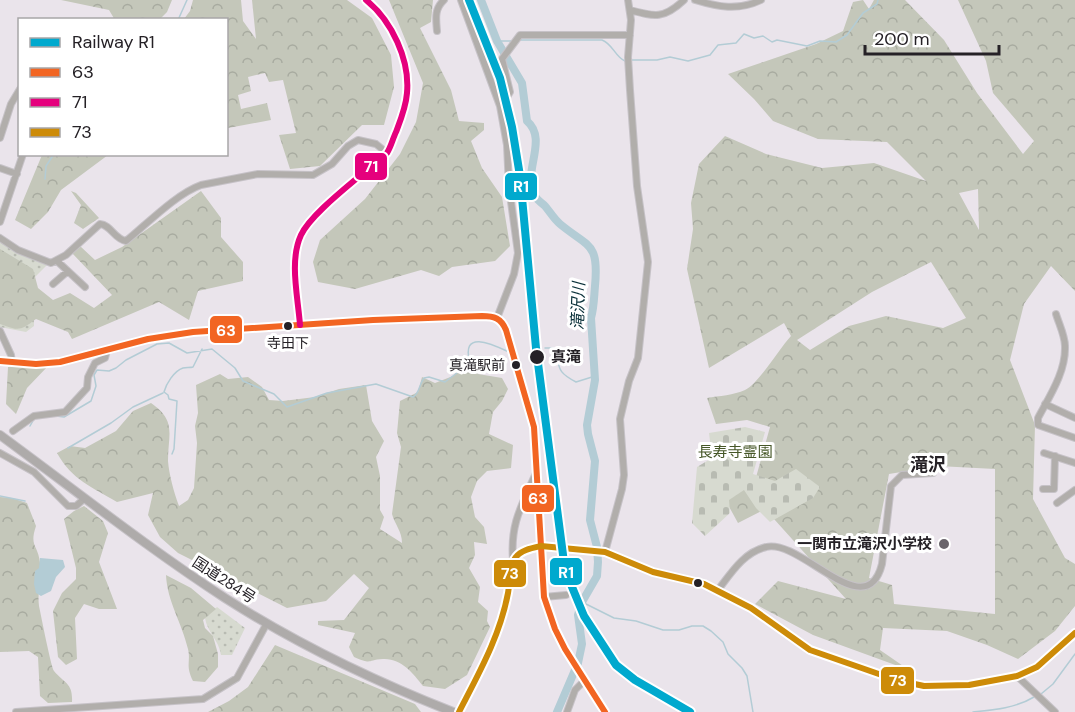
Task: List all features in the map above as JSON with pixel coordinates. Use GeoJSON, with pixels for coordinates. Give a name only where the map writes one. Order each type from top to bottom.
{"type":"FeatureCollection","features":[{"type":"Feature","properties":{"kind":"highway","name":"国道284号"},"geometry":{"type":"LineString","coordinates":[[0,435],[186,571],[267,623],[340,662],[453,712]]}},
{"type":"Feature","properties":{"kind":"street"},"geometry":{"type":"LineString","coordinates":[[300,325],[296,251],[301,234],[329,203],[387,153],[404,113],[407,76],[403,54],[393,33],[366,0]]}},
{"type":"Feature","properties":{"kind":"street"},"geometry":{"type":"LineString","coordinates":[[437,31],[437,8],[444,0]]}},
{"type":"Feature","properties":{"kind":"street"},"geometry":{"type":"LineString","coordinates":[[461,0],[492,82],[505,128]]}},
{"type":"Feature","properties":{"kind":"street"},"geometry":{"type":"LineString","coordinates":[[604,552],[622,489],[624,475],[620,419],[629,381],[638,358],[648,262],[637,186],[628,57],[630,10],[628,0]]}},
{"type":"Feature","properties":{"kind":"street"},"geometry":{"type":"LineString","coordinates":[[630,10],[663,15],[669,13],[684,0]]}},
{"type":"Feature","properties":{"kind":"street"},"geometry":{"type":"LineString","coordinates":[[694,0],[723,8],[735,8],[761,0]]}},
{"type":"Feature","properties":{"kind":"street"},"geometry":{"type":"LineString","coordinates":[[497,318],[514,274],[518,253],[509,187],[505,128],[504,102],[510,92],[502,59],[520,35],[630,35]]}},
{"type":"Feature","properties":{"kind":"street"},"geometry":{"type":"LineString","coordinates":[[0,138],[10,104],[18,92]]}},
{"type":"Feature","properties":{"kind":"street"},"geometry":{"type":"LineString","coordinates":[[0,238],[10,246],[48,263],[57,261],[100,224],[104,224],[120,240],[126,241],[193,188],[258,174],[314,175],[332,164],[348,146],[358,140],[376,144],[387,153]]}},
{"type":"Feature","properties":{"kind":"street"},"geometry":{"type":"LineString","coordinates":[[0,222],[22,156]]}},
{"type":"Feature","properties":{"kind":"street"},"geometry":{"type":"LineString","coordinates":[[0,168],[17,174]]}},
{"type":"Feature","properties":{"kind":"street"},"geometry":{"type":"LineString","coordinates":[[57,261],[85,287]]}},
{"type":"Feature","properties":{"kind":"street"},"geometry":{"type":"LineString","coordinates":[[53,284],[68,271]]}},
{"type":"Feature","properties":{"kind":"street"},"geometry":{"type":"LineString","coordinates":[[1056,314],[1065,345],[1064,356],[1060,374],[1038,418],[1038,425],[1075,438]]}},
{"type":"Feature","properties":{"kind":"street"},"geometry":{"type":"LineString","coordinates":[[0,361],[49,364],[166,335],[193,332],[460,317],[497,318],[506,330],[534,427],[544,597],[555,629],[570,658],[605,712]]}},
{"type":"Feature","properties":{"kind":"street"},"geometry":{"type":"LineString","coordinates":[[0,331],[11,355],[12,363]]}},
{"type":"Feature","properties":{"kind":"street"},"geometry":{"type":"LineString","coordinates":[[12,431],[34,416],[65,412],[87,388],[91,370],[105,357],[107,350]]}},
{"type":"Feature","properties":{"kind":"street"},"geometry":{"type":"LineString","coordinates":[[1045,404],[1075,418]]}},
{"type":"Feature","properties":{"kind":"street"},"geometry":{"type":"LineString","coordinates":[[0,453],[34,472],[68,506],[76,506],[85,498]]}},
{"type":"Feature","properties":{"kind":"street"},"geometry":{"type":"LineString","coordinates":[[1044,453],[1075,462]]}},
{"type":"Feature","properties":{"kind":"street"},"geometry":{"type":"LineString","coordinates":[[1043,489],[1054,489],[1055,456]]}},
{"type":"Feature","properties":{"kind":"street"},"geometry":{"type":"LineString","coordinates":[[466,699],[496,638],[507,602],[513,562],[512,533],[537,469]]}},
{"type":"Feature","properties":{"kind":"street"},"geometry":{"type":"LineString","coordinates":[[718,590],[743,559],[754,551],[768,546],[788,550],[840,582],[859,588],[870,585],[880,573],[882,564],[891,486],[902,475],[933,473]]}},
{"type":"Feature","properties":{"kind":"street"},"geometry":{"type":"LineString","coordinates":[[1057,503],[1075,490]]}},
{"type":"Feature","properties":{"kind":"street"},"geometry":{"type":"LineString","coordinates":[[513,562],[516,555],[541,546],[604,552],[653,572],[704,584],[718,590],[751,608],[810,650],[896,680],[924,686],[969,685],[1017,676],[1037,667],[1075,633]]}},
{"type":"Feature","properties":{"kind":"street"},"geometry":{"type":"LineString","coordinates":[[544,597],[566,595]]}},
{"type":"Feature","properties":{"kind":"street"},"geometry":{"type":"LineString","coordinates":[[16,712],[203,699],[237,678],[267,623]]}},
{"type":"Feature","properties":{"kind":"street"},"geometry":{"type":"LineString","coordinates":[[1017,676],[1056,712]]}},
{"type":"Feature","properties":{"kind":"street"},"geometry":{"type":"LineString","coordinates":[[567,712],[575,690],[584,681]]}},
{"type":"Feature","properties":{"kind":"green space"},"geometry":{"type":"Polygon","coordinates":[[[61,0],[172,0],[167,12],[161,18],[114,18],[109,10],[61,0]]]}},
{"type":"Feature","properties":{"kind":"green space"},"geometry":{"type":"Polygon","coordinates":[[[193,0],[241,0],[243,21],[256,39],[252,0],[347,0],[372,18],[391,55],[394,87],[384,125],[362,125],[320,166],[290,169],[279,135],[296,133],[283,80],[269,82],[265,73],[248,77],[251,91],[238,95],[241,109],[267,103],[271,120],[228,128],[228,18],[185,18],[190,11],[193,0]]]}},
{"type":"Feature","properties":{"kind":"green space"},"geometry":{"type":"Polygon","coordinates":[[[389,0],[433,0],[431,22],[420,28],[451,90],[459,121],[484,123],[484,130],[471,141],[482,168],[502,197],[510,246],[495,261],[452,267],[439,276],[421,270],[355,289],[318,282],[313,262],[320,240],[365,199],[400,154],[416,122],[423,83],[389,0]]]}},
{"type":"Feature","properties":{"kind":"green space"},"geometry":{"type":"Polygon","coordinates":[[[863,0],[869,9],[874,0],[905,0],[944,40],[977,93],[1023,154],[1034,141],[993,93],[986,61],[958,0],[1075,0],[1075,291],[1051,266],[1024,304],[1010,360],[1035,425],[1033,499],[1065,558],[1075,564],[1075,606],[1055,631],[1018,659],[947,631],[883,628],[880,650],[909,670],[813,635],[755,604],[778,581],[846,599],[774,519],[777,503],[738,523],[721,492],[755,481],[770,427],[747,420],[716,424],[707,398],[736,393],[751,386],[791,336],[784,323],[709,368],[687,269],[693,229],[691,203],[699,164],[725,136],[766,154],[822,168],[874,163],[926,181],[887,142],[818,139],[773,121],[728,74],[816,44],[843,31],[853,2],[863,0]],[[978,189],[959,193],[979,230],[978,189]],[[931,262],[872,292],[797,340],[810,350],[849,326],[886,316],[943,328],[966,318],[931,262]],[[938,466],[889,474],[869,578],[892,585],[894,604],[995,614],[995,469],[938,466]]]}},
{"type":"Feature","properties":{"kind":"green space"},"geometry":{"type":"Polygon","coordinates":[[[42,156],[107,156],[61,190],[48,212],[31,229],[15,220],[42,156]]]}},
{"type":"Feature","properties":{"kind":"green space"},"geometry":{"type":"Polygon","coordinates":[[[71,191],[76,193],[99,218],[83,229],[74,223],[81,205],[71,191]]]}},
{"type":"Feature","properties":{"kind":"green space"},"geometry":{"type":"Polygon","coordinates":[[[201,191],[221,218],[221,237],[243,262],[243,281],[198,291],[189,320],[159,302],[72,339],[68,332],[36,319],[19,329],[0,324],[0,249],[33,269],[38,288],[53,300],[70,293],[94,308],[112,295],[72,253],[80,246],[95,260],[122,247],[201,191]]]}},
{"type":"Feature","properties":{"kind":"green space"},"geometry":{"type":"Polygon","coordinates":[[[0,241],[47,265],[33,279],[34,326],[26,332],[0,327],[0,241]]]}},
{"type":"Feature","properties":{"kind":"green space"},"geometry":{"type":"Polygon","coordinates":[[[469,361],[478,374],[502,378],[508,389],[493,412],[489,434],[513,445],[511,468],[487,471],[477,481],[471,497],[475,517],[484,527],[487,544],[474,542],[475,555],[469,568],[480,587],[478,602],[488,611],[487,621],[490,627],[467,675],[445,689],[423,686],[411,671],[395,661],[383,659],[367,661],[354,657],[349,647],[355,633],[318,625],[318,621],[344,620],[369,588],[354,574],[326,601],[287,608],[178,553],[160,537],[148,515],[153,493],[117,502],[76,476],[57,453],[70,446],[85,448],[116,431],[133,411],[151,403],[168,422],[168,461],[179,506],[188,500],[194,488],[197,443],[195,426],[198,413],[196,385],[220,374],[228,379],[248,377],[262,387],[269,400],[283,401],[315,397],[339,389],[366,385],[372,421],[384,441],[376,457],[380,476],[380,510],[384,517],[380,529],[402,543],[392,514],[401,447],[397,433],[400,401],[418,392],[422,377],[435,383],[453,376],[469,361]]]}},
{"type":"Feature","properties":{"kind":"green space"},"geometry":{"type":"Polygon","coordinates":[[[49,365],[27,388],[16,414],[6,404],[8,367],[49,365]]]}},
{"type":"Feature","properties":{"kind":"green space","name":"長寿寺霊園"},"geometry":{"type":"Polygon","coordinates":[[[745,427],[765,432],[753,474],[775,481],[796,469],[820,487],[813,498],[770,522],[756,508],[744,490],[729,500],[730,513],[705,536],[692,523],[697,467],[712,458],[709,433],[745,427]]]}},
{"type":"Feature","properties":{"kind":"green space"},"geometry":{"type":"Polygon","coordinates":[[[0,497],[27,503],[36,526],[33,538],[40,568],[39,606],[48,651],[54,671],[70,687],[72,702],[48,703],[40,696],[38,657],[29,651],[0,652],[0,497]]]}},
{"type":"Feature","properties":{"kind":"green space"},"geometry":{"type":"Polygon","coordinates":[[[84,506],[103,521],[108,533],[99,562],[117,609],[99,609],[84,604],[75,618],[77,659],[66,665],[58,657],[53,611],[62,593],[76,579],[76,568],[64,519],[84,506]]]}},
{"type":"Feature","properties":{"kind":"green space"},"geometry":{"type":"Polygon","coordinates":[[[166,575],[191,588],[216,609],[203,620],[205,628],[213,636],[218,654],[218,667],[205,682],[193,681],[191,676],[188,649],[169,594],[166,575]]]}},
{"type":"Feature","properties":{"kind":"green space"},"geometry":{"type":"Polygon","coordinates":[[[217,607],[245,628],[232,655],[221,655],[206,623],[205,618],[217,607]]]}},
{"type":"Feature","properties":{"kind":"green space"},"geometry":{"type":"Polygon","coordinates":[[[275,645],[415,704],[421,712],[208,712],[229,701],[248,687],[275,645]]]}},
{"type":"Feature","properties":{"kind":"water"},"geometry":{"type":"Polygon","coordinates":[[[40,558],[63,560],[65,567],[56,577],[51,591],[41,596],[36,593],[34,584],[35,571],[39,568],[40,558]]]}},
{"type":"Feature","properties":{"kind":"waterway"},"geometry":{"type":"LineString","coordinates":[[179,18],[187,0]]}},
{"type":"Feature","properties":{"kind":"waterway","name":"滝沢川"},"geometry":{"type":"LineString","coordinates":[[481,0],[497,41],[522,83],[527,121],[536,138],[531,177],[535,196],[558,222],[590,248],[595,261],[591,318],[595,380],[587,425],[595,461],[590,520],[597,547],[597,576],[582,602],[578,615],[582,644],[578,663],[557,712]]}},
{"type":"Feature","properties":{"kind":"waterway"},"geometry":{"type":"LineString","coordinates":[[630,60],[657,60],[670,57],[688,61],[710,55],[718,45],[736,43],[744,34],[754,38],[763,36],[772,42],[777,40],[807,46],[820,41],[836,42],[847,35],[863,13],[877,4],[878,0]]}},
{"type":"Feature","properties":{"kind":"waterway"},"geometry":{"type":"LineString","coordinates":[[519,40],[602,40],[625,61]]}},
{"type":"Feature","properties":{"kind":"waterway"},"geometry":{"type":"LineString","coordinates":[[497,41],[511,41]]}},
{"type":"Feature","properties":{"kind":"waterway"},"geometry":{"type":"LineString","coordinates":[[45,179],[46,166],[53,156]]}},
{"type":"Feature","properties":{"kind":"waterway"},"geometry":{"type":"LineString","coordinates":[[56,416],[64,417],[91,401],[96,386],[94,375],[97,370],[109,371],[116,368],[126,360],[157,344],[169,343],[187,353],[212,349],[235,368],[243,381],[274,394],[287,407],[327,393],[376,384],[413,397],[424,378],[429,377],[445,382],[470,363],[468,352],[474,342],[487,343],[509,352]]}},
{"type":"Feature","properties":{"kind":"waterway"},"geometry":{"type":"LineString","coordinates":[[545,348],[555,350],[560,369],[576,382],[592,377],[595,372]]}},
{"type":"Feature","properties":{"kind":"waterway"},"geometry":{"type":"LineString","coordinates":[[172,454],[177,401],[169,399],[164,392],[177,372],[183,368],[193,367],[202,349]]}},
{"type":"Feature","properties":{"kind":"waterway"},"geometry":{"type":"LineString","coordinates":[[68,448],[133,407],[163,393]]}},
{"type":"Feature","properties":{"kind":"waterway"},"geometry":{"type":"LineString","coordinates":[[30,426],[34,419]]}},
{"type":"Feature","properties":{"kind":"waterway"},"geometry":{"type":"LineString","coordinates":[[0,496],[25,501]]}},
{"type":"Feature","properties":{"kind":"waterway"},"geometry":{"type":"LineString","coordinates":[[582,602],[614,618],[636,621],[663,630],[703,626],[711,631],[723,642],[728,654],[747,676],[753,712]]}},
{"type":"Feature","properties":{"kind":"waterway"},"geometry":{"type":"LineString","coordinates":[[1041,694],[1053,684],[1075,654]]}},
{"type":"Feature","properties":{"kind":"waterway"},"geometry":{"type":"LineString","coordinates":[[973,712],[1012,706],[1034,697]]}},
{"type":"Feature","properties":{"kind":"tunnel"},"geometry":{"type":"LineString","coordinates":[[459,712],[466,699]]}},
{"type":"Feature","properties":{"kind":"rail line","name":"R1"},"geometry":{"type":"LineString","coordinates":[[469,0],[500,78],[512,127],[520,176],[536,348],[565,570],[584,616],[616,665],[635,680],[690,712]]}},
{"type":"Feature","properties":{"kind":"transit line","name":"71"},"geometry":{"type":"LineString","coordinates":[[300,325],[295,268],[297,245],[301,235],[322,209],[387,153],[406,103],[406,68],[397,42],[384,19],[366,0]]}},
{"type":"Feature","properties":{"kind":"transit line","name":"63"},"geometry":{"type":"LineString","coordinates":[[0,361],[36,364],[60,362],[148,339],[193,332],[373,320],[482,316],[497,318],[506,330],[534,427],[544,597],[565,649],[605,712]]}},
{"type":"Feature","properties":{"kind":"transit line","name":"73"},"geometry":{"type":"LineString","coordinates":[[459,712],[500,624],[514,560],[524,551],[541,546],[605,552],[653,572],[704,584],[751,608],[810,650],[896,680],[924,686],[969,685],[1017,676],[1037,667],[1075,633]]}},
{"type":"Feature","properties":{"kind":"place","name":"寺田下"},"geometry":{"type":"Point","coordinates":[288,326]}},
{"type":"Feature","properties":{"kind":"place","name":"真滝"},"geometry":{"type":"Point","coordinates":[537,357]}},
{"type":"Feature","properties":{"kind":"place","name":"真滝駅前"},"geometry":{"type":"Point","coordinates":[516,365]}},
{"type":"Feature","properties":{"kind":"place","name":"一関市立滝沢小学校"},"geometry":{"type":"Point","coordinates":[944,544]}},
{"type":"Feature","properties":{"kind":"district","name":"滝沢"},"geometry":{"type":"Point","coordinates":[928,465]}}]}
